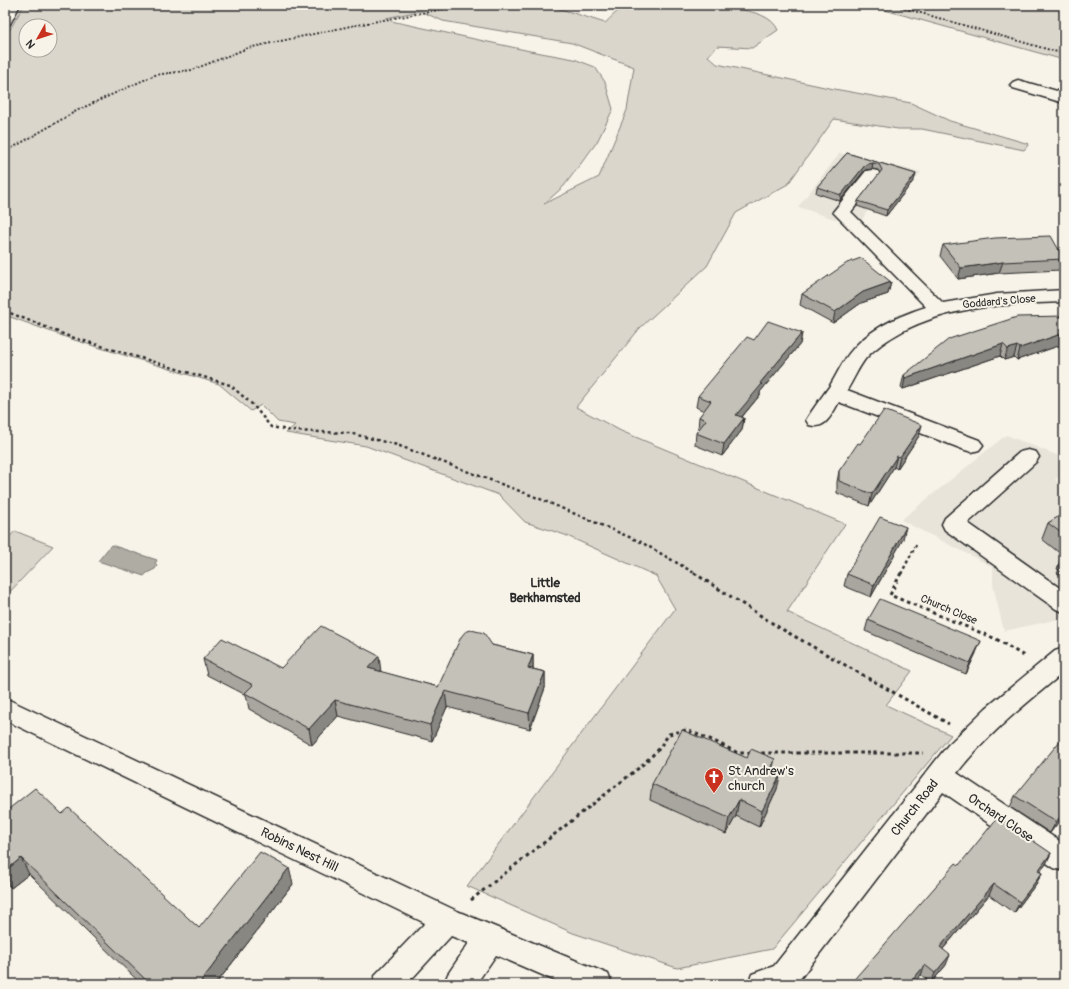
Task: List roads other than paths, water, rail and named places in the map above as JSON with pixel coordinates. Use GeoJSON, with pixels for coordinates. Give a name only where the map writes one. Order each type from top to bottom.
{"type":"FeatureCollection","features":[{"type":"Feature","properties":{"kind":"street"},"geometry":{"type":"LineString","coordinates":[[5,21],[13,5]]}},
{"type":"Feature","properties":{"kind":"street"},"geometry":{"type":"LineString","coordinates":[[1018,85],[1064,98]]}},
{"type":"Feature","properties":{"kind":"street"},"geometry":{"type":"LineString","coordinates":[[872,175],[842,212],[938,309]]}},
{"type":"Feature","properties":{"kind":"street","name":"Goddard's Close"},"geometry":{"type":"LineString","coordinates":[[816,420],[836,393],[846,372],[860,354],[878,337],[907,320],[938,309],[991,300],[1064,296]]}},
{"type":"Feature","properties":{"kind":"street"},"geometry":{"type":"LineString","coordinates":[[836,393],[972,445]]}},
{"type":"Feature","properties":{"kind":"street"},"geometry":{"type":"LineString","coordinates":[[1028,457],[953,524],[1064,603]]}},
{"type":"Feature","properties":{"kind":"street","name":"Church Road"},"geometry":{"type":"LineString","coordinates":[[778,981],[938,775],[995,715],[1056,665]]}},
{"type":"Feature","properties":{"kind":"street","name":"Robins Nest Hill"},"geometry":{"type":"LineString","coordinates":[[5,708],[448,920],[597,984]]}},
{"type":"Feature","properties":{"kind":"street","name":"Orchard Close"},"geometry":{"type":"LineString","coordinates":[[938,775],[1064,859]]}},
{"type":"Feature","properties":{"kind":"street"},"geometry":{"type":"LineString","coordinates":[[387,984],[448,920]]}},
{"type":"Feature","properties":{"kind":"street"},"geometry":{"type":"LineString","coordinates":[[459,984],[490,938]]}},
{"type":"Feature","properties":{"kind":"place","name":"St Andrew's church"},"geometry":{"type":"Point","coordinates":[714,794]}},
{"type":"Feature","properties":{"kind":"district","name":"Little Berkhamsted"},"geometry":{"type":"Point","coordinates":[545,590]}}]}
